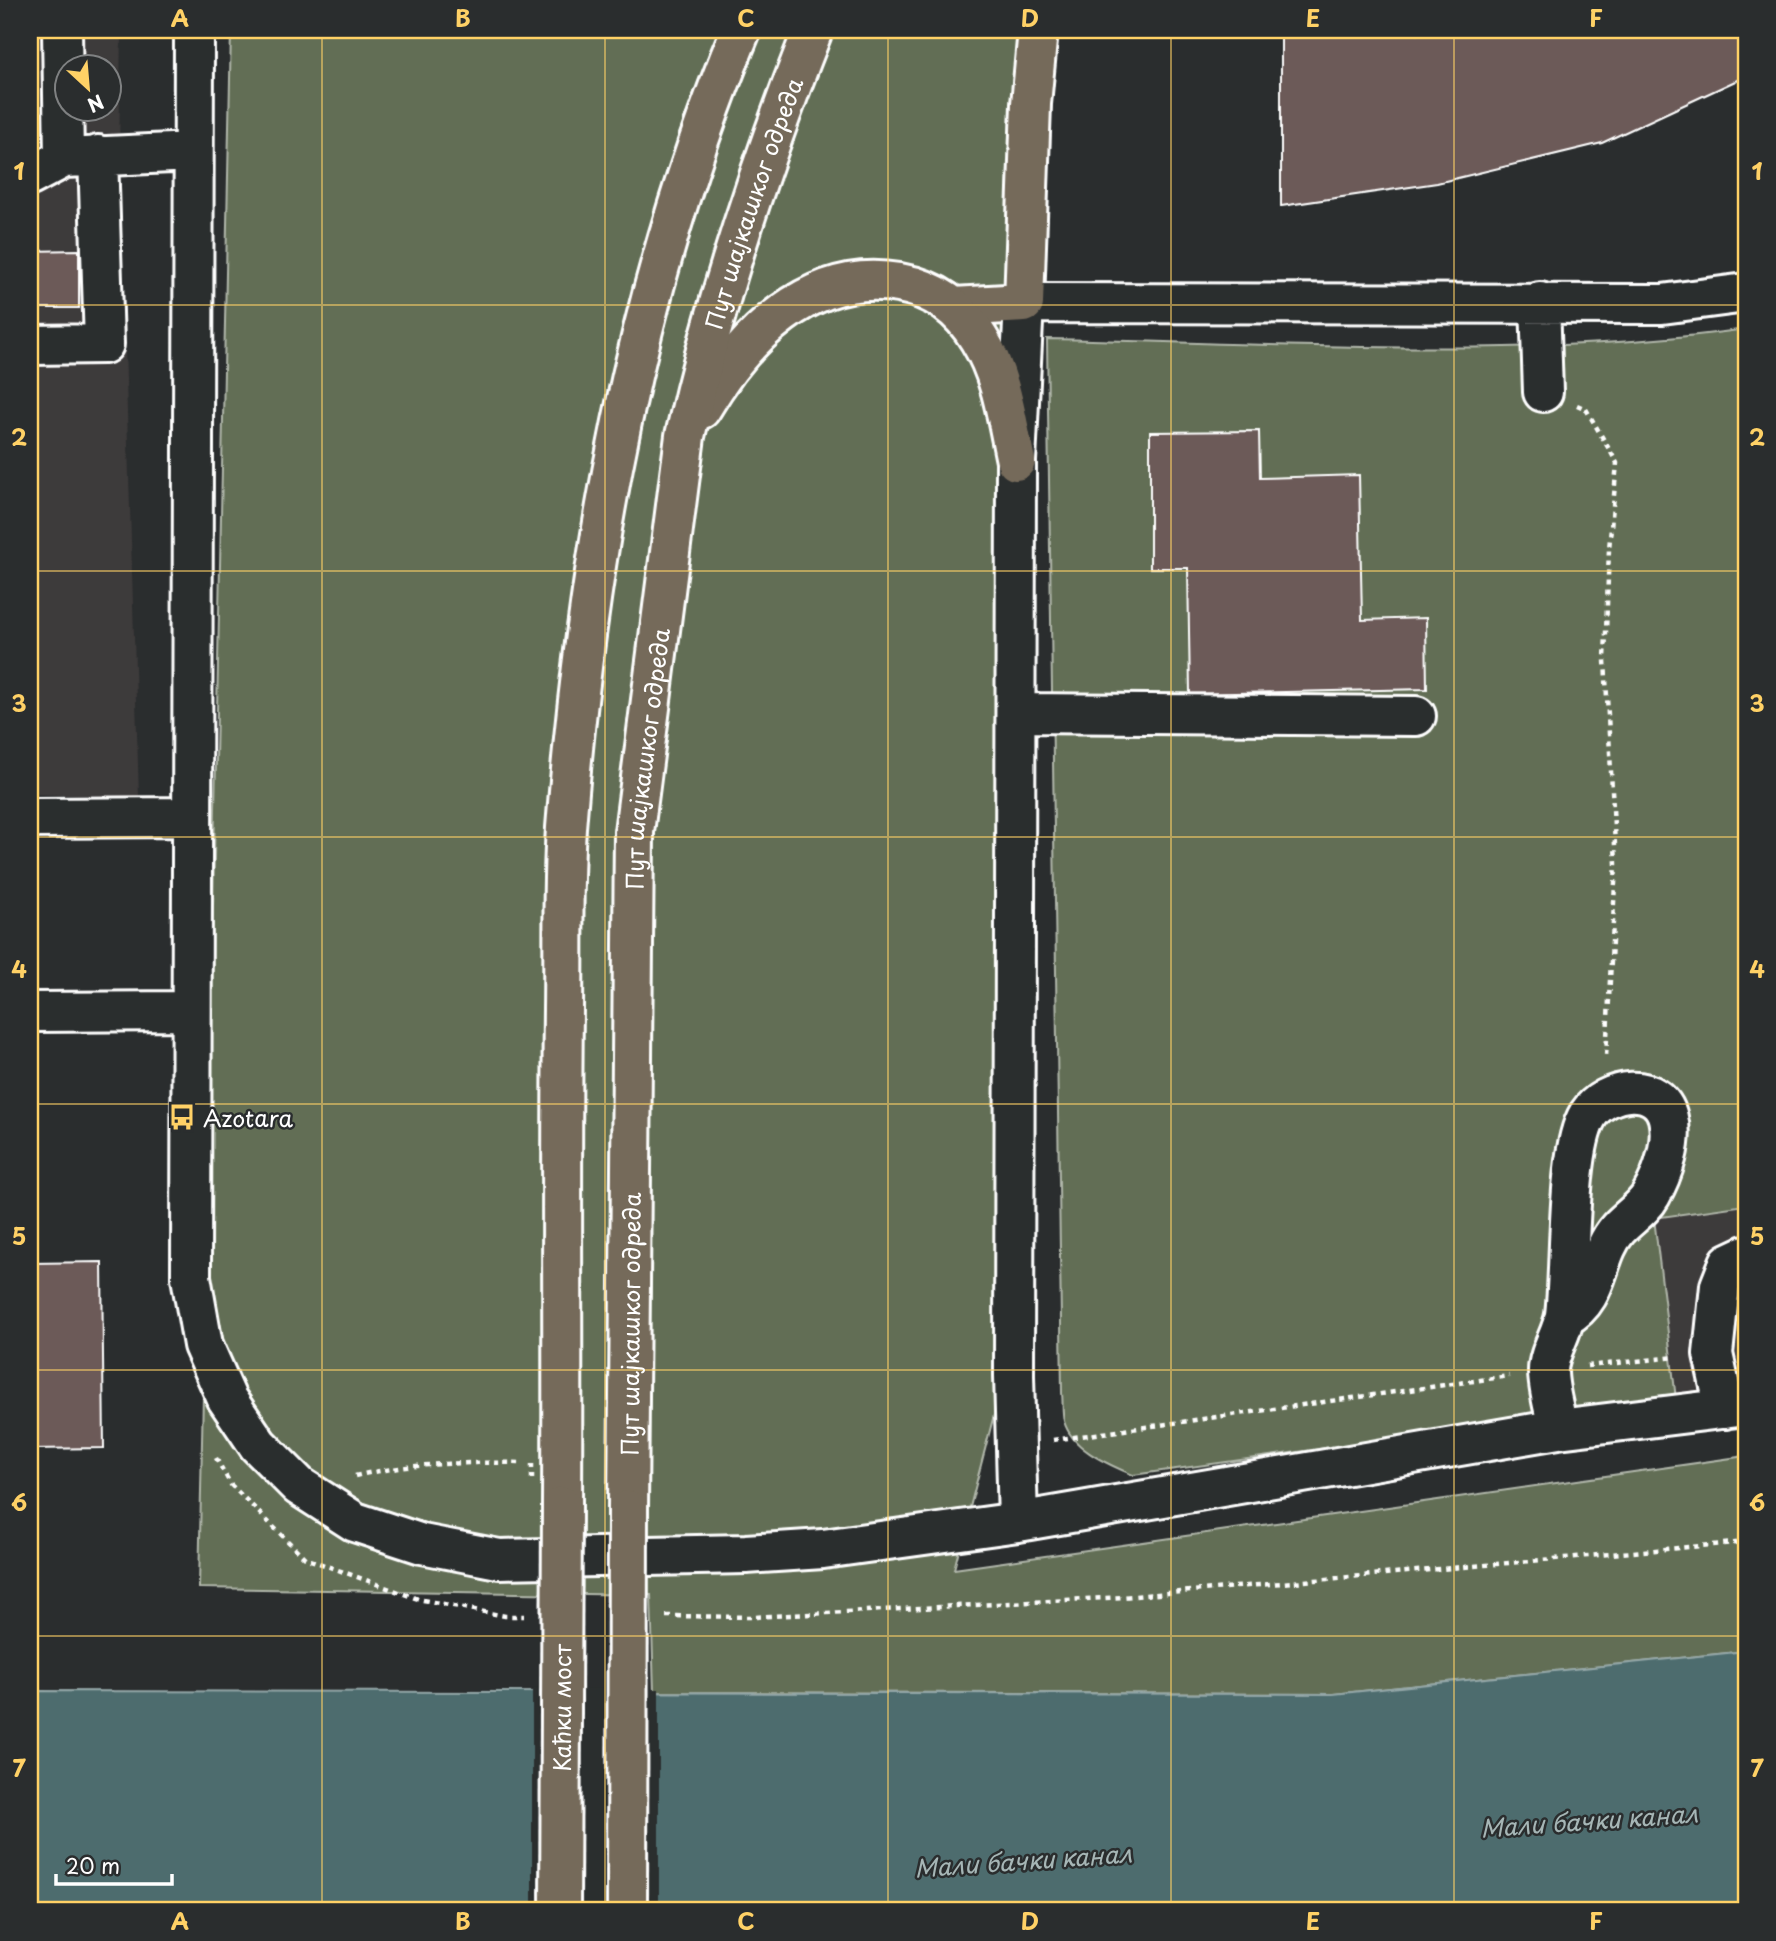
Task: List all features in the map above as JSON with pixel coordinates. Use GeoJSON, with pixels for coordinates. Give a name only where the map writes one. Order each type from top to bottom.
{"type":"FeatureCollection","features":[{"type":"Feature","properties":{"kind":"main road","name":"Каћки мост"},"geometry":{"type":"LineString","coordinates":[[560,1911],[561,1178],[566,830],[589,621],[627,393],[687,176],[741,30]]}},
{"type":"Feature","properties":{"kind":"main road","name":"Пут шајкашког одреда"},"geometry":{"type":"LineString","coordinates":[[627,1911],[634,832],[685,436],[741,229],[777,120],[813,30]]}},
{"type":"Feature","properties":{"kind":"main road"},"geometry":{"type":"LineString","coordinates":[[954,307],[1024,303],[1031,104],[1038,30]]}},
{"type":"Feature","properties":{"kind":"main road"},"geometry":{"type":"LineString","coordinates":[[685,436],[715,384],[780,314],[806,296],[835,285],[887,281],[931,291],[954,307],[979,338],[999,380],[1016,461]]}},
{"type":"Feature","properties":{"kind":"street"},"geometry":{"type":"LineString","coordinates":[[30,345],[104,344],[62,30]]}},
{"type":"Feature","properties":{"kind":"street"},"geometry":{"type":"LineString","coordinates":[[194,30],[189,1011],[191,1277],[203,1345],[227,1399],[258,1445],[305,1489],[355,1522],[422,1544],[499,1559],[798,1550],[1018,1522],[1558,1429],[1736,1408],[1713,1354],[1720,1286],[1729,1263],[1746,1255]]}},
{"type":"Feature","properties":{"kind":"street"},"geometry":{"type":"LineString","coordinates":[[30,176],[81,157],[193,152]]}},
{"type":"Feature","properties":{"kind":"street"},"geometry":{"type":"LineString","coordinates":[[1018,1522],[1016,461],[1024,303],[1662,304],[1746,293]]}},
{"type":"Feature","properties":{"kind":"street"},"geometry":{"type":"LineString","coordinates":[[1540,302],[1543,392]]}},
{"type":"Feature","properties":{"kind":"street"},"geometry":{"type":"LineString","coordinates":[[1016,713],[1416,716]]}},
{"type":"Feature","properties":{"kind":"street"},"geometry":{"type":"LineString","coordinates":[[30,818],[190,817]]}},
{"type":"Feature","properties":{"kind":"street"},"geometry":{"type":"LineString","coordinates":[[30,1012],[189,1011]]}},
{"type":"Feature","properties":{"kind":"street"},"geometry":{"type":"LineString","coordinates":[[1558,1429],[1548,1370],[1564,1317],[1577,1143],[1588,1114],[1604,1100],[1620,1091],[1642,1093],[1659,1101],[1668,1116],[1670,1137],[1651,1197],[1616,1231],[1581,1309],[1564,1317]]}},
{"type":"Feature","properties":{"kind":"path"},"geometry":{"type":"LineString","coordinates":[[1543,392],[1586,409],[1617,463],[1609,549],[1605,660],[1616,864],[1604,1100]]}},
{"type":"Feature","properties":{"kind":"path"},"geometry":{"type":"LineString","coordinates":[[1016,1446],[1548,1370],[1713,1354]]}},
{"type":"Feature","properties":{"kind":"path"},"geometry":{"type":"LineString","coordinates":[[211,1448],[230,1485],[305,1558],[418,1599],[505,1616],[532,1616]]}},
{"type":"Feature","properties":{"kind":"path"},"geometry":{"type":"LineString","coordinates":[[305,1489],[383,1469],[472,1462],[532,1464]]}},
{"type":"Feature","properties":{"kind":"path"},"geometry":{"type":"LineString","coordinates":[[657,1616],[754,1616],[1123,1597],[1746,1542]]}},
{"type":"Feature","properties":{"kind":"shaded area"},"geometry":{"type":"Polygon","coordinates":[[[30,30],[121,30],[121,52],[52,52],[52,122],[120,122],[139,797],[30,794],[30,30]]]}},
{"type":"Feature","properties":{"kind":"shaded area"},"geometry":{"type":"Polygon","coordinates":[[[1746,1165],[1746,1205],[1741,1166],[1746,1165]]]}},
{"type":"Feature","properties":{"kind":"shaded area"},"geometry":{"type":"Polygon","coordinates":[[[1746,1205],[1746,1390],[1676,1399],[1654,1218],[1746,1205]]]}},
{"type":"Feature","properties":{"kind":"green space"},"geometry":{"type":"Polygon","coordinates":[[[231,30],[1033,30],[997,1403],[954,1569],[1746,1456],[1746,1651],[1333,1694],[654,1692],[651,1595],[199,1588],[231,30]]]}},
{"type":"Feature","properties":{"kind":"green space"},"geometry":{"type":"Polygon","coordinates":[[[1746,329],[1746,1165],[1741,1166],[1746,1205],[1654,1218],[1676,1399],[1133,1475],[1102,1461],[1075,1440],[1068,1431],[1063,1411],[1047,339],[1398,348],[1486,347],[1660,339],[1746,329]]]}},
{"type":"Feature","properties":{"kind":"water","name":"Мали бачки канал"},"geometry":{"type":"Polygon","coordinates":[[[1746,1651],[1746,1911],[30,1911],[30,1691],[1333,1694],[1746,1651]]]}},
{"type":"Feature","properties":{"kind":"pier"},"geometry":{"type":"Polygon","coordinates":[[[532,1689],[659,1689],[659,1911],[532,1911],[532,1689]]]}},
{"type":"Feature","properties":{"kind":"building"},"geometry":{"type":"Polygon","coordinates":[[[1281,30],[1418,30],[1418,34],[1450,30],[1746,30],[1746,76],[1602,143],[1437,183],[1281,206],[1281,30]]]}},
{"type":"Feature","properties":{"kind":"building"},"geometry":{"type":"Polygon","coordinates":[[[79,250],[79,308],[30,308],[30,251],[79,250]]]}},
{"type":"Feature","properties":{"kind":"building"},"geometry":{"type":"Polygon","coordinates":[[[1259,431],[1260,478],[1359,475],[1362,620],[1426,618],[1427,689],[1190,694],[1188,568],[1150,568],[1150,432],[1259,431]]]}},
{"type":"Feature","properties":{"kind":"building"},"geometry":{"type":"Polygon","coordinates":[[[102,1262],[104,1448],[30,1449],[30,1263],[102,1262]]]}},
{"type":"Feature","properties":{"kind":"place","name":"Azotara"},"geometry":{"type":"Point","coordinates":[182,1117]}}]}
